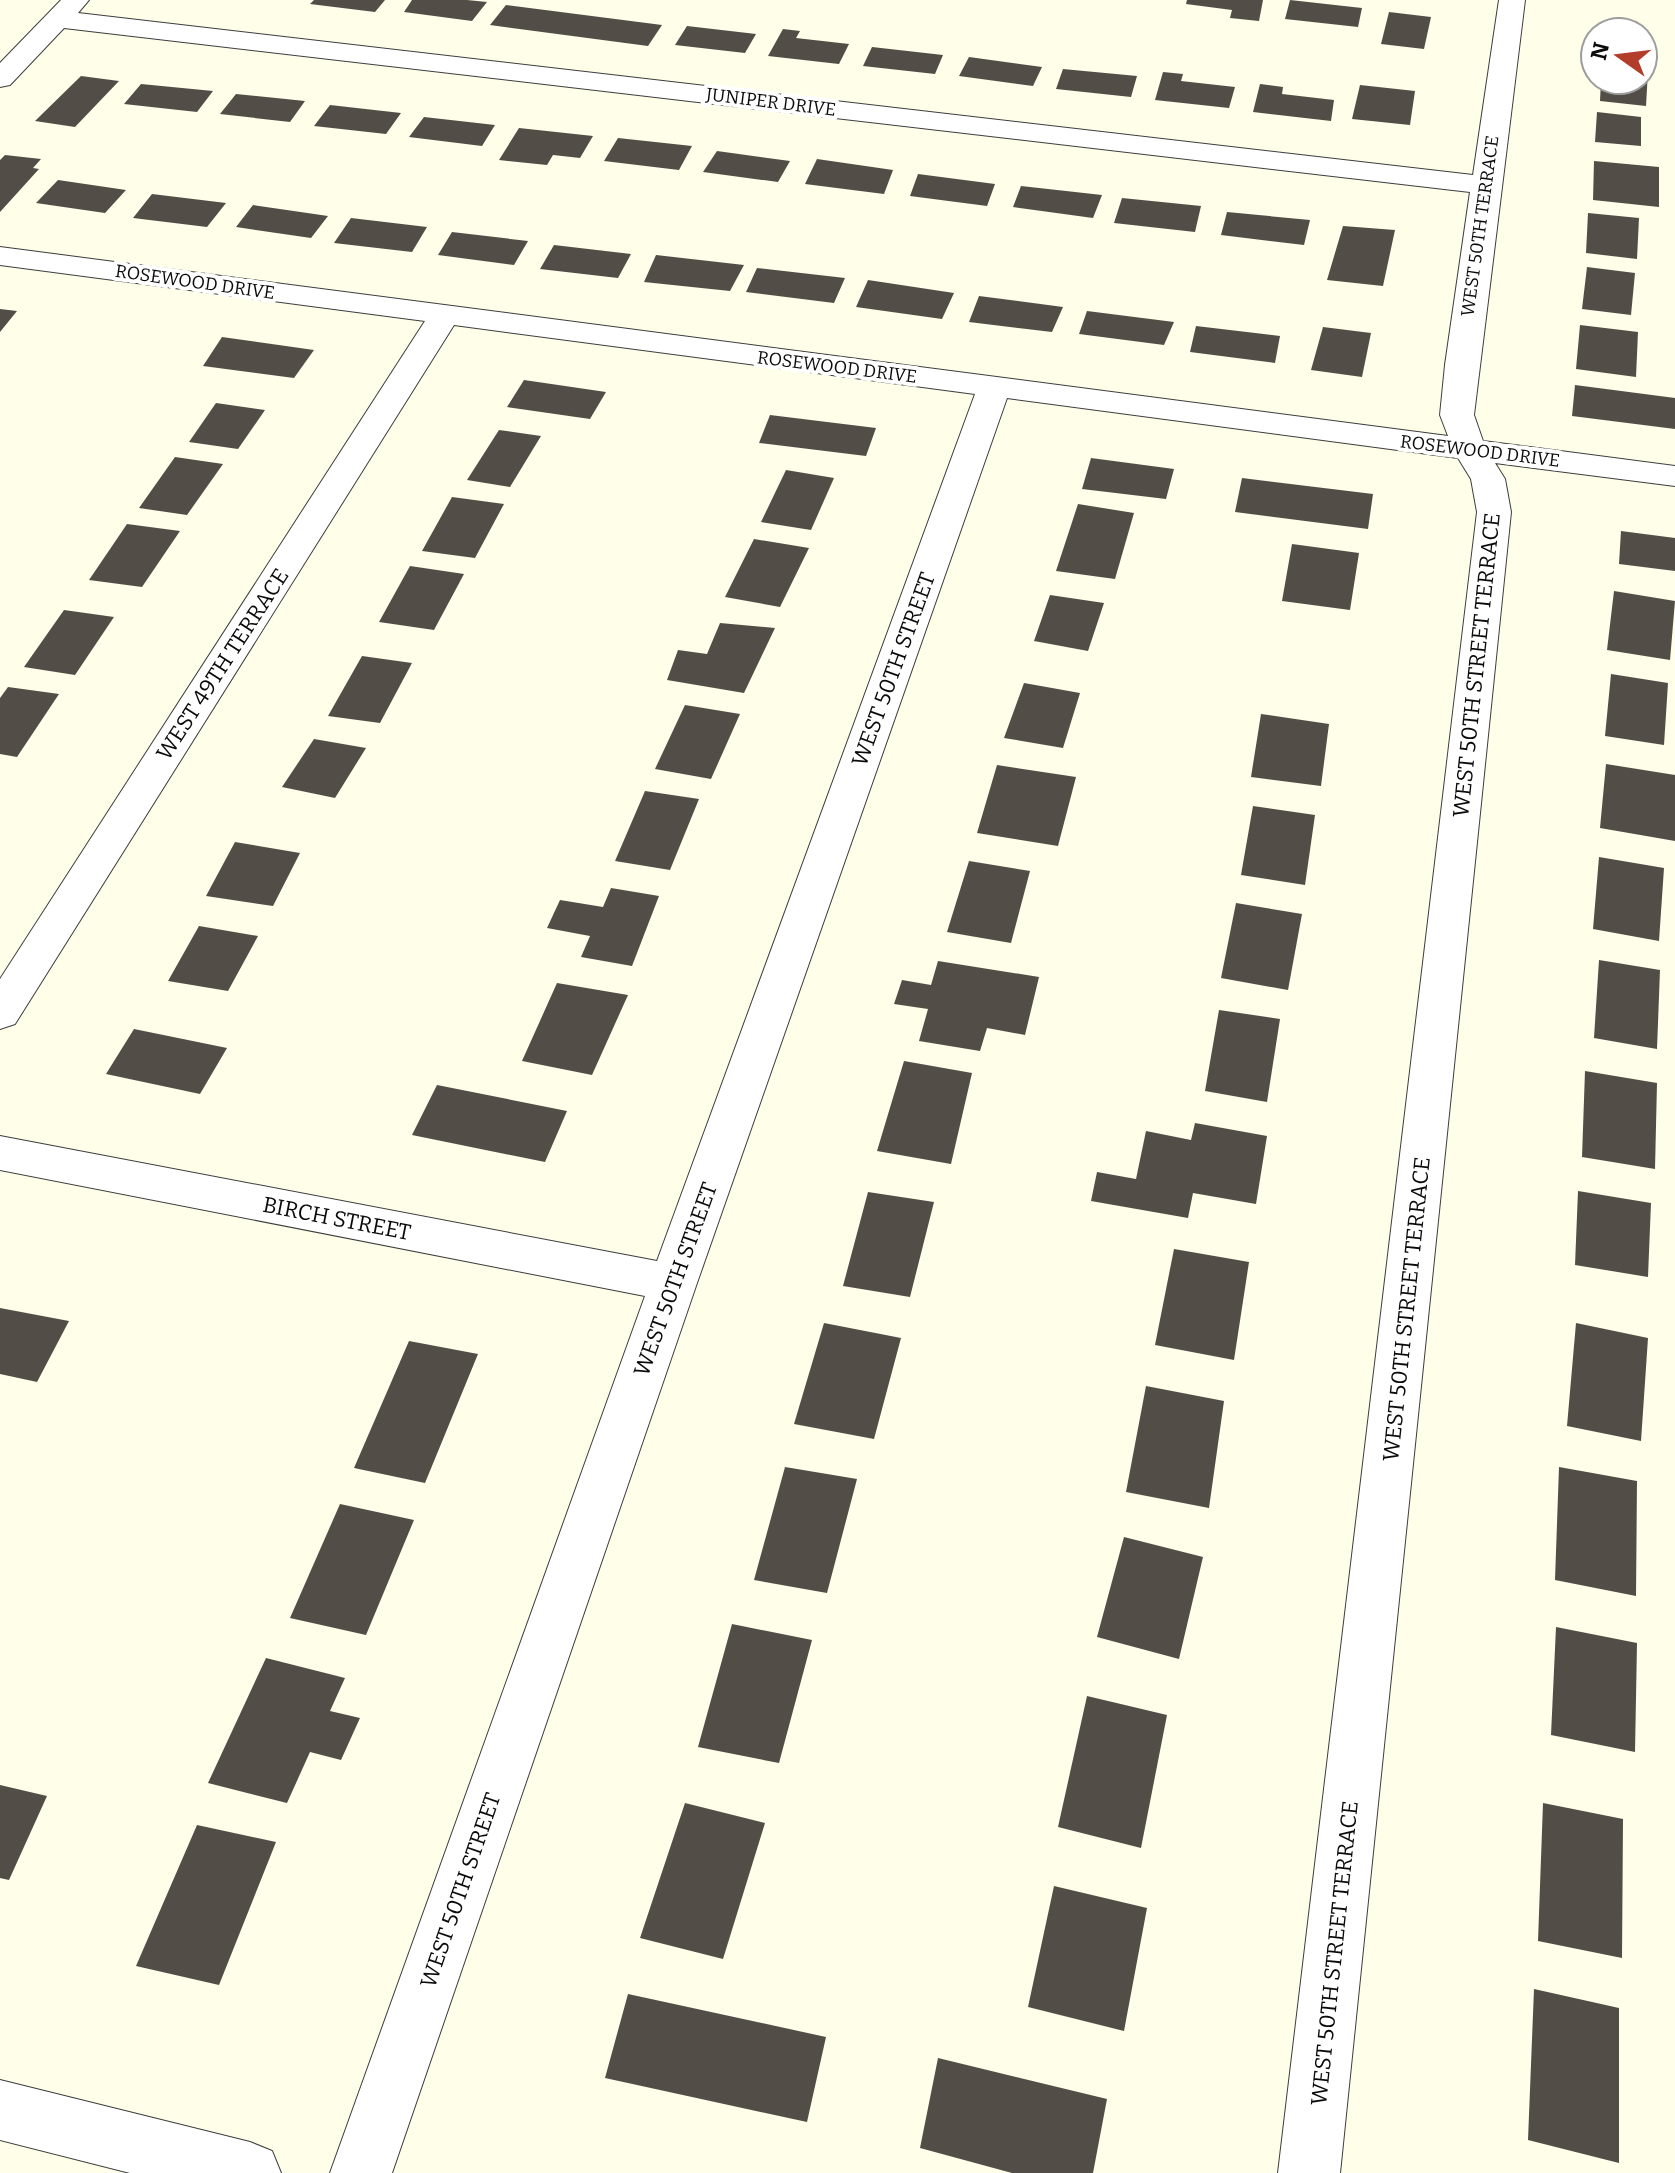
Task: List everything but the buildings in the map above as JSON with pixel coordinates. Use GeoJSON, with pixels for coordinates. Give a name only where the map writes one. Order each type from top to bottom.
{"type":"FeatureCollection","features":[{"type":"Feature","properties":{"kind":"street","name":"WEST 50TH TERRACE"},"geometry":{"type":"LineString","coordinates":[[1470,450],[1457,415],[1485,185],[1512,0]]}},
{"type":"Feature","properties":{"kind":"street","name":"JUNIPER DRIVE"},"geometry":{"type":"LineString","coordinates":[[66,9],[1485,185]]}},
{"type":"Feature","properties":{"kind":"street"},"geometry":{"type":"LineString","coordinates":[[0,79],[66,9]]}},
{"type":"Feature","properties":{"kind":"street","name":"ROSEWOOD DRIVE"},"geometry":{"type":"LineString","coordinates":[[0,256],[1675,476]]}},
{"type":"Feature","properties":{"kind":"street","name":"WEST 49TH TERRACE"},"geometry":{"type":"LineString","coordinates":[[0,1013],[444,316]]}},
{"type":"Feature","properties":{"kind":"street","name":"WEST 50TH STREET"},"geometry":{"type":"LineString","coordinates":[[361,2173],[673,1283],[994,387]]}},
{"type":"Feature","properties":{"kind":"street","name":"WEST 50TH STREET TERRACE"},"geometry":{"type":"LineString","coordinates":[[1309,2173],[1494,512],[1488,479],[1470,450]]}},
{"type":"Feature","properties":{"kind":"street","name":"BIRCH STREET"},"geometry":{"type":"LineString","coordinates":[[0,1153],[673,1283]]}},
{"type":"Feature","properties":{"kind":"street"},"geometry":{"type":"LineString","coordinates":[[0,2110],[250,2173]]}}]}
